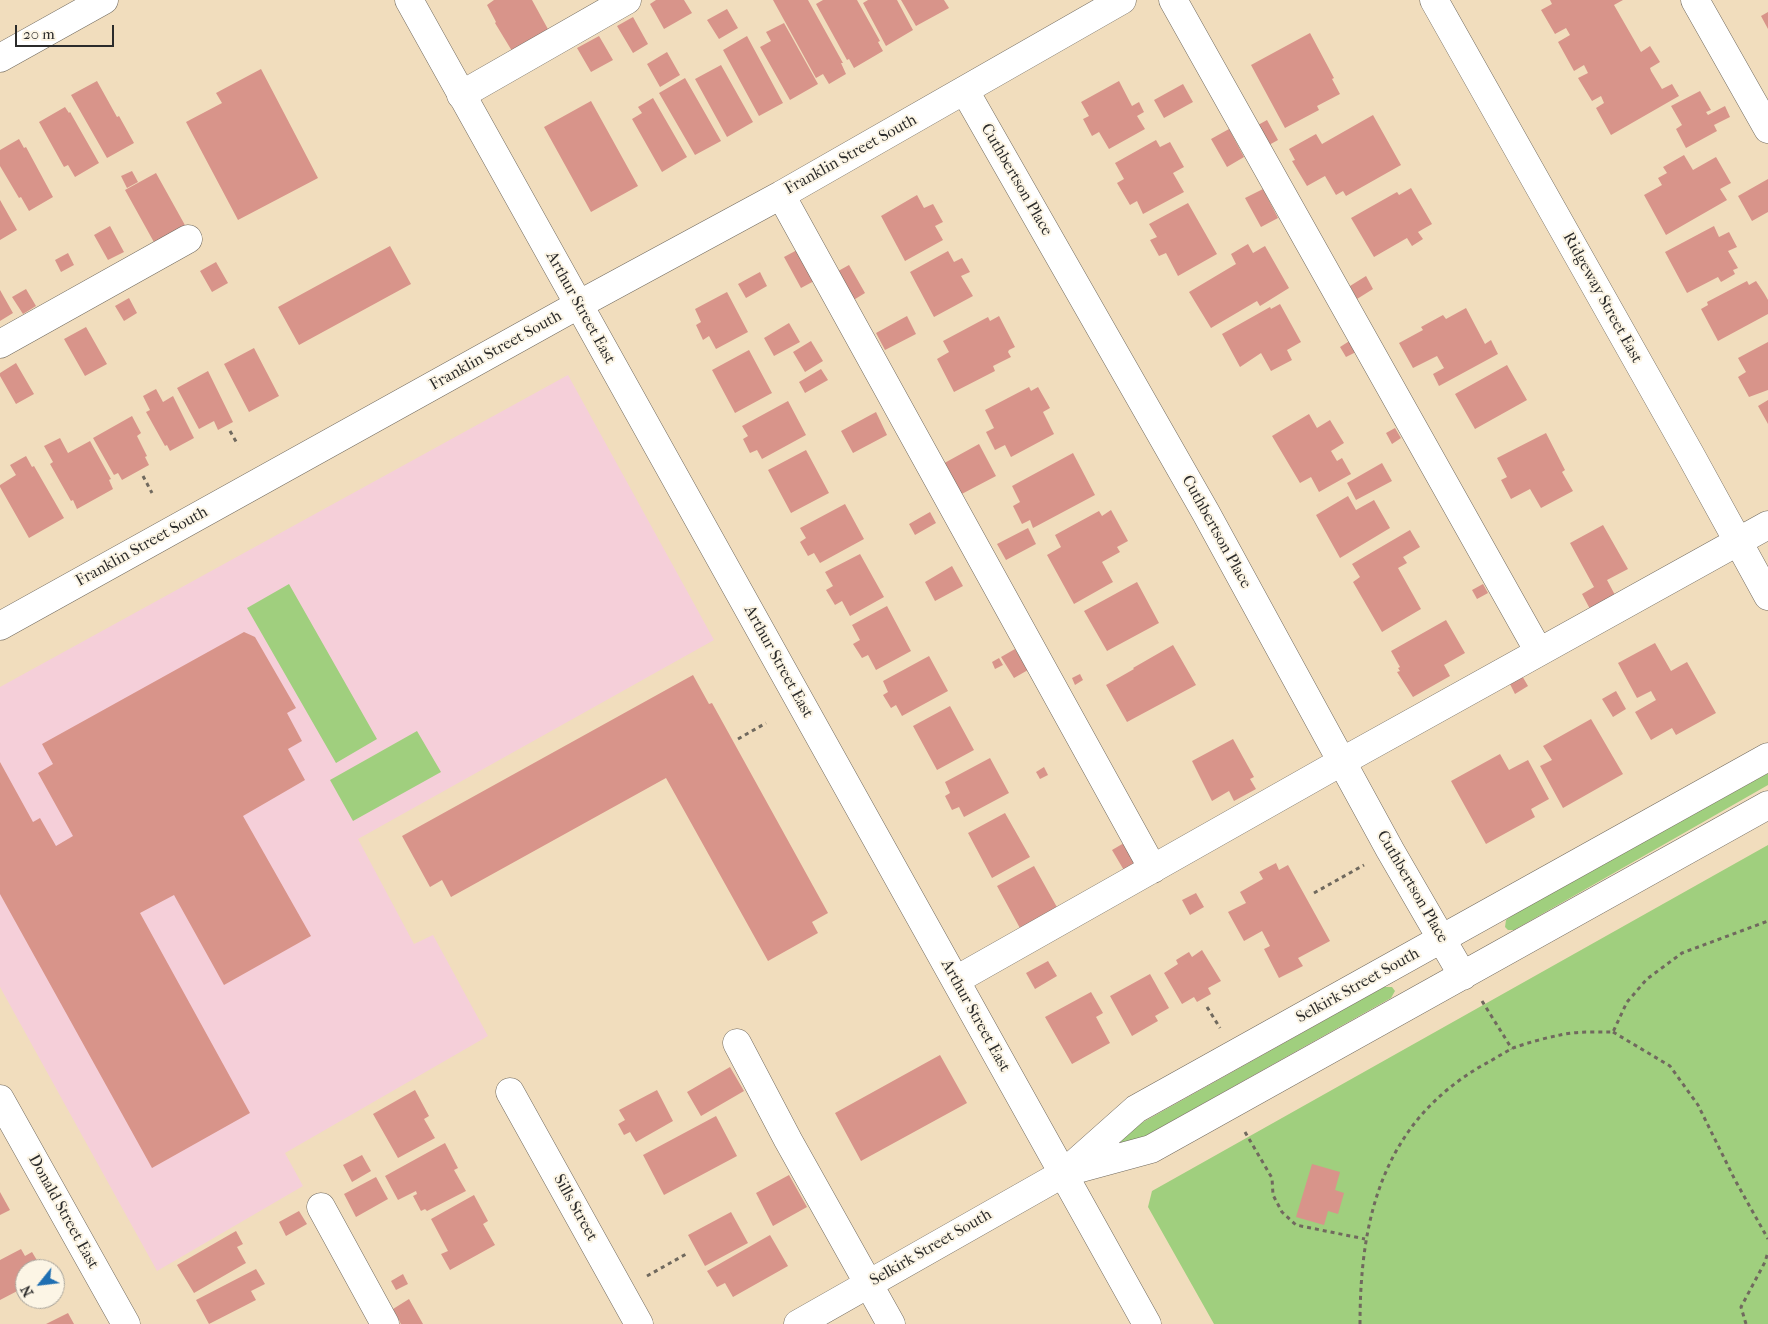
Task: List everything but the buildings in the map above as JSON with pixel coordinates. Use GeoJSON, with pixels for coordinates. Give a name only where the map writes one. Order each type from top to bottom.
{"type":"FeatureCollection","features":[{"type":"Feature","properties":{"kind":"street"},"geometry":{"type":"LineString","coordinates":[[0,58],[104,0]]}},
{"type":"Feature","properties":{"kind":"street","name":"Arthur Street East"},"geometry":{"type":"LineString","coordinates":[[408,0],[1148,1324]]}},
{"type":"Feature","properties":{"kind":"street"},"geometry":{"type":"LineString","coordinates":[[461,94],[627,0]]}},
{"type":"Feature","properties":{"kind":"street","name":"Franklin Street South"},"geometry":{"type":"LineString","coordinates":[[0,626],[578,305],[781,195],[1122,0]]}},
{"type":"Feature","properties":{"kind":"street"},"geometry":{"type":"LineString","coordinates":[[1173,0],[1538,652]]}},
{"type":"Feature","properties":{"kind":"street","name":"Ridgeway Street East"},"geometry":{"type":"LineString","coordinates":[[1434,0],[1739,541],[1768,596]]}},
{"type":"Feature","properties":{"kind":"street"},"geometry":{"type":"LineString","coordinates":[[1695,0],[1768,129]]}},
{"type":"Feature","properties":{"kind":"street","name":"Cuthbertson Place"},"geometry":{"type":"LineString","coordinates":[[965,91],[1201,505],[1343,761],[1390,850],[1463,976]]}},
{"type":"Feature","properties":{"kind":"street"},"geometry":{"type":"LineString","coordinates":[[781,195],[1153,869]]}},
{"type":"Feature","properties":{"kind":"street"},"geometry":{"type":"LineString","coordinates":[[0,344],[188,239]]}},
{"type":"Feature","properties":{"kind":"street"},"geometry":{"type":"LineString","coordinates":[[956,980],[1343,761],[1768,525]]}},
{"type":"Feature","properties":{"kind":"street","name":"Selkirk Street South"},"geometry":{"type":"LineString","coordinates":[[798,1324],[1064,1173],[1136,1109],[1768,757]]}},
{"type":"Feature","properties":{"kind":"street","name":"Selkirk Street South"},"geometry":{"type":"LineString","coordinates":[[1064,1173],[1152,1149],[1768,805]]}},
{"type":"Feature","properties":{"kind":"street"},"geometry":{"type":"LineString","coordinates":[[737,1044],[788,1140],[891,1324]]}},
{"type":"Feature","properties":{"kind":"street","name":"Sills Street"},"geometry":{"type":"LineString","coordinates":[[510,1092],[639,1324]]}},
{"type":"Feature","properties":{"kind":"street","name":"Donald Street East"},"geometry":{"type":"LineString","coordinates":[[0,1099],[126,1324]]}},
{"type":"Feature","properties":{"kind":"street"},"geometry":{"type":"LineString","coordinates":[[321,1207],[385,1324]]}},
{"type":"Feature","properties":{"kind":"path"},"geometry":{"type":"LineString","coordinates":[[230,431],[238,445]]}},
{"type":"Feature","properties":{"kind":"path"},"geometry":{"type":"LineString","coordinates":[[143,476],[152,493]]}},
{"type":"Feature","properties":{"kind":"path"},"geometry":{"type":"LineString","coordinates":[[738,739],[766,723]]}},
{"type":"Feature","properties":{"kind":"path"},"geometry":{"type":"LineString","coordinates":[[1314,893],[1390,850]]}},
{"type":"Feature","properties":{"kind":"path"},"geometry":{"type":"LineString","coordinates":[[1613,1032],[1627,1002],[1648,979],[1682,953],[1768,921]]}},
{"type":"Feature","properties":{"kind":"path"},"geometry":{"type":"LineString","coordinates":[[1463,976],[1479,996],[1512,1049]]}},
{"type":"Feature","properties":{"kind":"path"},"geometry":{"type":"LineString","coordinates":[[1360,1324],[1360,1288],[1365,1239],[1378,1190],[1398,1145],[1428,1107],[1464,1076],[1512,1049],[1561,1034],[1613,1032],[1670,1066],[1698,1105],[1735,1180],[1768,1239]]}},
{"type":"Feature","properties":{"kind":"path"},"geometry":{"type":"LineString","coordinates":[[1230,1106],[1272,1178],[1273,1195],[1282,1212],[1296,1224],[1365,1239]]}},
{"type":"Feature","properties":{"kind":"path"},"geometry":{"type":"LineString","coordinates":[[1746,1324],[1741,1307],[1765,1262],[1768,1252]]}},
{"type":"Feature","properties":{"kind":"path"},"geometry":{"type":"LineString","coordinates":[[621,1291],[688,1253]]}},
{"type":"Feature","properties":{"kind":"shaded area"},"geometry":{"type":"Polygon","coordinates":[[[568,375],[714,640],[358,839],[414,944],[433,935],[488,1036],[285,1153],[303,1186],[157,1271],[0,987],[0,687],[568,375]]]}},
{"type":"Feature","properties":{"kind":"green space"},"geometry":{"type":"Polygon","coordinates":[[[289,584],[377,739],[336,763],[247,608],[289,584]]]}},
{"type":"Feature","properties":{"kind":"green space"},"geometry":{"type":"Polygon","coordinates":[[[417,731],[441,772],[353,821],[330,780],[417,731]]]}},
{"type":"Feature","properties":{"kind":"green space"},"geometry":{"type":"Polygon","coordinates":[[[1768,773],[1768,785],[1514,930],[1508,930],[1505,927],[1506,920],[1513,915],[1768,773]]]}},
{"type":"Feature","properties":{"kind":"green space"},"geometry":{"type":"Polygon","coordinates":[[[1768,845],[1768,1324],[1214,1324],[1148,1207],[1152,1191],[1768,845]]]}},
{"type":"Feature","properties":{"kind":"green space"},"geometry":{"type":"Polygon","coordinates":[[[1384,987],[1392,987],[1395,991],[1391,998],[1131,1144],[1123,1145],[1120,1142],[1120,1135],[1384,987]]]}}]}
